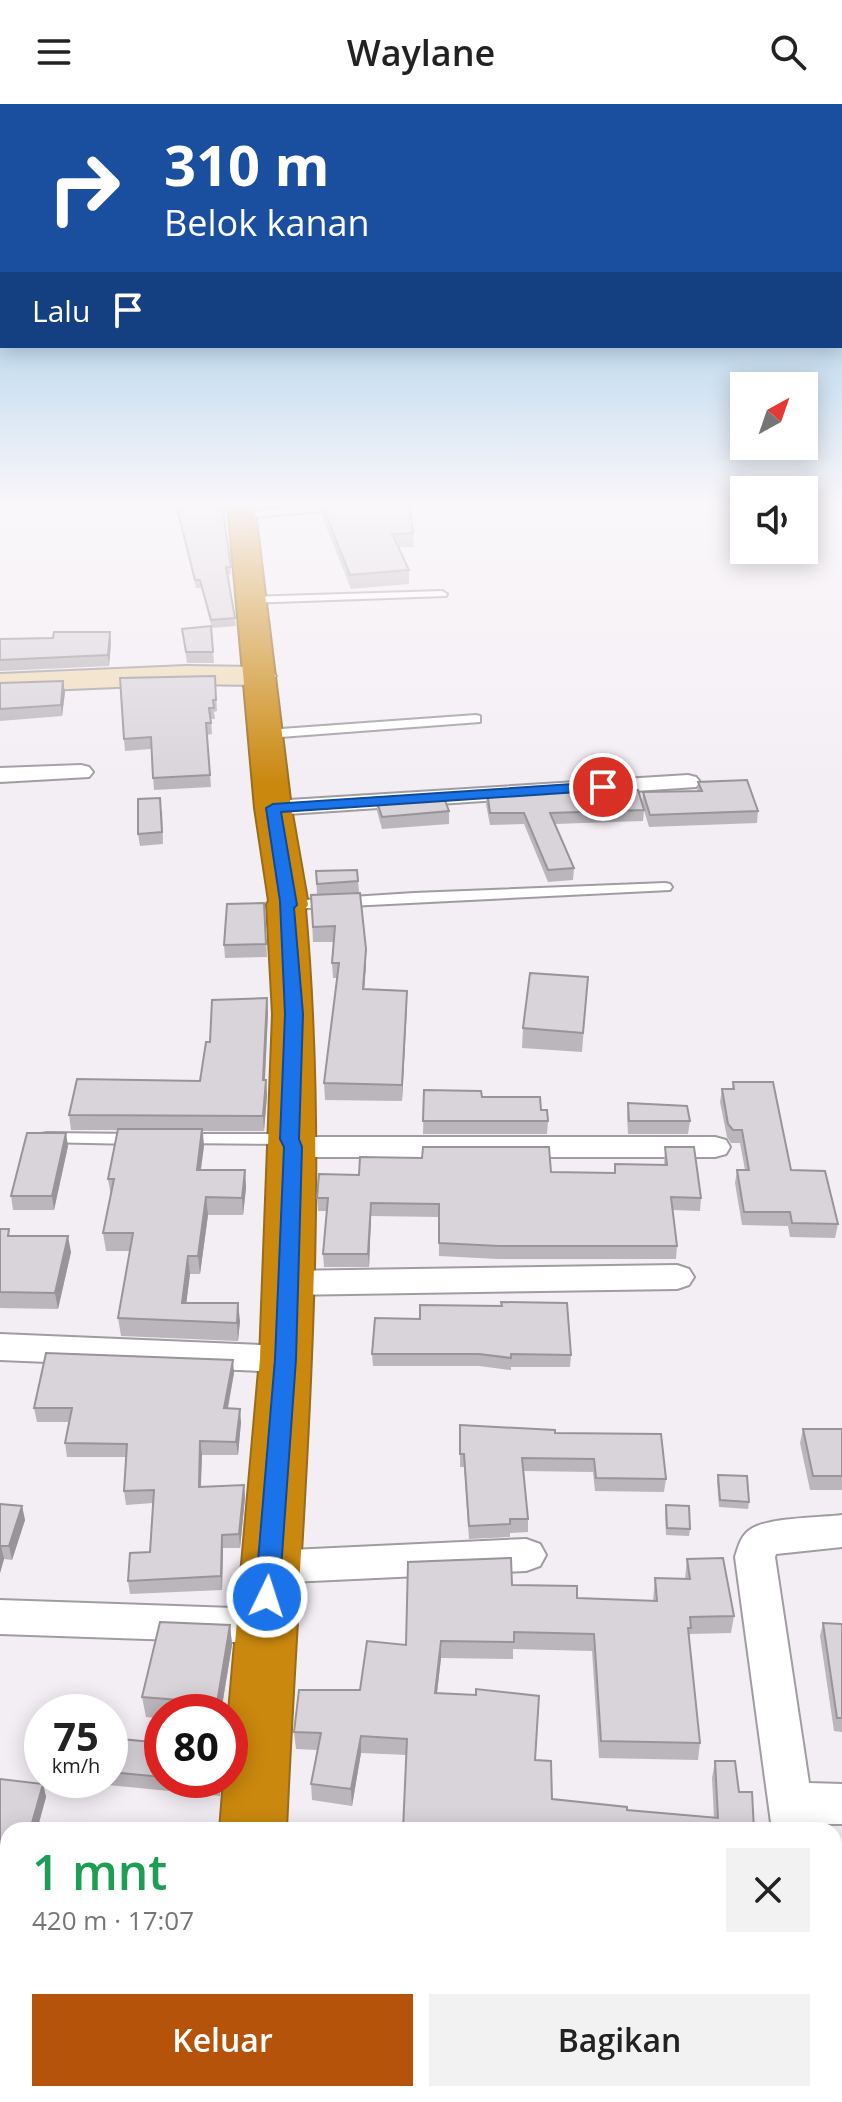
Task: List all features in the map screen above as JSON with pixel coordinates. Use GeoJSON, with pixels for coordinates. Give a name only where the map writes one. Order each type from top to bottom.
{"type":"FeatureCollection","features":[{"type":"Feature","properties":{"kind":"highway"},"geometry":{"type":"LineString","coordinates":[[249,600],[261,676],[273,808],[289,905],[286,904],[294,1014],[286,1359],[253,1822]]}},
{"type":"Feature","properties":{"kind":"street"},"geometry":{"type":"LineString","coordinates":[[0,683],[186,675],[261,676]]}},
{"type":"Feature","properties":{"kind":"street"},"geometry":{"type":"LineString","coordinates":[[0,775],[81,772]]}},
{"type":"Feature","properties":{"kind":"street"},"geometry":{"type":"LineString","coordinates":[[273,808],[688,782]]}},
{"type":"Feature","properties":{"kind":"street"},"geometry":{"type":"LineString","coordinates":[[291,1143],[715,1147]]}},
{"type":"Feature","properties":{"kind":"street"},"geometry":{"type":"LineString","coordinates":[[286,1283],[677,1277]]}},
{"type":"Feature","properties":{"kind":"street"},"geometry":{"type":"LineString","coordinates":[[0,1347],[286,1359]]}},
{"type":"Feature","properties":{"kind":"street"},"geometry":{"type":"LineString","coordinates":[[842,1531],[766,1539],[758,1546],[755,1557],[792,1816],[842,1804]]}},
{"type":"Feature","properties":{"kind":"street"},"geometry":{"type":"LineString","coordinates":[[269,1567],[526,1555]]}},
{"type":"Feature","properties":{"kind":"street"},"geometry":{"type":"LineString","coordinates":[[0,1617],[265,1626]]}},
{"type":"Feature","properties":{"kind":"lane"},"geometry":{"type":"LineString","coordinates":[[249,600],[338,597]]}},
{"type":"Feature","properties":{"kind":"lane"},"geometry":{"type":"LineString","coordinates":[[267,734],[476,719]]}},
{"type":"Feature","properties":{"kind":"lane"},"geometry":{"type":"LineString","coordinates":[[289,905],[665,887]]}},
{"type":"Feature","properties":{"kind":"lane"},"geometry":{"type":"LineString","coordinates":[[35,1138],[291,1143]]}},
{"type":"Feature","properties":{"kind":"building"},"geometry":{"type":"Polygon","coordinates":[[[205,597],[231,597],[235,618],[211,620],[205,597]]]}},
{"type":"Feature","properties":{"kind":"building"},"geometry":{"type":"Polygon","coordinates":[[[211,626],[213,652],[186,652],[182,629],[211,626]]]}},
{"type":"Feature","properties":{"kind":"building"},"geometry":{"type":"Polygon","coordinates":[[[54,632],[110,632],[108,655],[0,660],[0,639],[53,638],[54,632]]]}},
{"type":"Feature","properties":{"kind":"building"},"geometry":{"type":"Polygon","coordinates":[[[215,676],[216,700],[213,700],[214,708],[209,708],[211,723],[206,723],[210,775],[153,778],[151,737],[124,739],[120,678],[215,676]]]}},
{"type":"Feature","properties":{"kind":"building"},"geometry":{"type":"Polygon","coordinates":[[[63,681],[61,705],[0,709],[0,683],[63,681]]]}},
{"type":"Feature","properties":{"kind":"building"},"geometry":{"type":"Polygon","coordinates":[[[747,780],[758,811],[650,815],[643,792],[702,791],[698,782],[747,780]]]}},
{"type":"Feature","properties":{"kind":"building"},"geometry":{"type":"Polygon","coordinates":[[[638,790],[644,810],[550,813],[574,868],[548,870],[524,813],[490,813],[487,792],[638,790]]]}},
{"type":"Feature","properties":{"kind":"building"},"geometry":{"type":"Polygon","coordinates":[[[443,795],[449,811],[382,817],[376,799],[443,795]]]}},
{"type":"Feature","properties":{"kind":"building"},"geometry":{"type":"Polygon","coordinates":[[[160,798],[162,832],[138,834],[138,799],[160,798]]]}},
{"type":"Feature","properties":{"kind":"building"},"geometry":{"type":"Polygon","coordinates":[[[357,870],[358,881],[317,884],[316,871],[357,870]]]}},
{"type":"Feature","properties":{"kind":"building"},"geometry":{"type":"Polygon","coordinates":[[[360,893],[366,949],[363,989],[407,991],[402,1085],[324,1083],[339,963],[332,963],[335,926],[313,927],[311,895],[360,893]]]}},
{"type":"Feature","properties":{"kind":"building"},"geometry":{"type":"Polygon","coordinates":[[[264,903],[266,944],[224,945],[227,904],[264,903]]]}},
{"type":"Feature","properties":{"kind":"building"},"geometry":{"type":"Polygon","coordinates":[[[530,973],[588,977],[583,1033],[523,1028],[530,973]]]}},
{"type":"Feature","properties":{"kind":"building"},"geometry":{"type":"Polygon","coordinates":[[[267,998],[263,1116],[69,1115],[77,1079],[200,1081],[206,1042],[210,1042],[212,1000],[267,998]]]}},
{"type":"Feature","properties":{"kind":"building"},"geometry":{"type":"Polygon","coordinates":[[[733,1082],[773,1082],[791,1170],[825,1171],[838,1224],[792,1223],[790,1212],[744,1212],[737,1170],[749,1170],[742,1130],[733,1130],[728,1124],[722,1089],[734,1089],[733,1082]]]}},
{"type":"Feature","properties":{"kind":"building"},"geometry":{"type":"Polygon","coordinates":[[[424,1090],[481,1091],[482,1097],[540,1097],[541,1110],[547,1110],[548,1121],[423,1121],[424,1090]]]}},
{"type":"Feature","properties":{"kind":"building"},"geometry":{"type":"Polygon","coordinates":[[[628,1103],[687,1106],[690,1121],[629,1121],[628,1103]]]}},
{"type":"Feature","properties":{"kind":"building"},"geometry":{"type":"Polygon","coordinates":[[[118,1129],[202,1129],[197,1170],[245,1170],[242,1198],[206,1197],[198,1256],[188,1256],[182,1303],[238,1303],[237,1323],[118,1318],[133,1233],[103,1233],[114,1179],[108,1179],[118,1129]]]}},
{"type":"Feature","properties":{"kind":"building"},"geometry":{"type":"Polygon","coordinates":[[[27,1133],[66,1133],[52,1196],[11,1196],[27,1133]]]}},
{"type":"Feature","properties":{"kind":"building"},"geometry":{"type":"Polygon","coordinates":[[[423,1147],[549,1147],[551,1172],[615,1173],[615,1164],[667,1165],[665,1147],[694,1147],[701,1198],[671,1197],[677,1246],[439,1243],[439,1204],[371,1203],[368,1254],[323,1254],[328,1198],[317,1198],[319,1174],[359,1175],[360,1157],[422,1158],[423,1147]]]}},
{"type":"Feature","properties":{"kind":"building"},"geometry":{"type":"Polygon","coordinates":[[[0,1229],[9,1229],[8,1236],[68,1236],[55,1293],[0,1292],[0,1229]]]}},
{"type":"Feature","properties":{"kind":"building"},"geometry":{"type":"Polygon","coordinates":[[[501,1302],[567,1303],[571,1355],[511,1354],[511,1358],[479,1354],[372,1354],[375,1318],[420,1319],[420,1305],[502,1306],[501,1302]]]}},
{"type":"Feature","properties":{"kind":"building"},"geometry":{"type":"Polygon","coordinates":[[[46,1353],[233,1360],[224,1408],[240,1409],[236,1442],[200,1441],[199,1487],[244,1485],[239,1534],[222,1535],[221,1576],[128,1581],[130,1553],[150,1552],[154,1490],[124,1491],[127,1444],[65,1443],[72,1408],[34,1408],[46,1353]]]}},
{"type":"Feature","properties":{"kind":"building"},"geometry":{"type":"Polygon","coordinates":[[[460,1425],[555,1430],[555,1433],[661,1434],[666,1479],[596,1478],[594,1459],[522,1458],[528,1519],[510,1519],[510,1524],[469,1526],[464,1454],[460,1454],[460,1425]]]}},
{"type":"Feature","properties":{"kind":"building"},"geometry":{"type":"Polygon","coordinates":[[[803,1429],[842,1429],[842,1476],[813,1476],[803,1429]]]}},
{"type":"Feature","properties":{"kind":"building"},"geometry":{"type":"Polygon","coordinates":[[[718,1475],[747,1476],[749,1502],[720,1500],[718,1475]]]}},
{"type":"Feature","properties":{"kind":"building"},"geometry":{"type":"Polygon","coordinates":[[[0,1504],[22,1506],[9,1546],[1,1546],[0,1549],[0,1504]]]}},
{"type":"Feature","properties":{"kind":"building"},"geometry":{"type":"Polygon","coordinates":[[[666,1505],[689,1506],[690,1529],[667,1528],[666,1505]]]}},
{"type":"Feature","properties":{"kind":"building"},"geometry":{"type":"Polygon","coordinates":[[[511,1558],[512,1585],[577,1586],[577,1598],[657,1601],[655,1578],[690,1579],[687,1559],[723,1558],[734,1616],[690,1617],[691,1628],[688,1628],[700,1743],[601,1741],[594,1634],[514,1632],[514,1642],[441,1641],[435,1693],[476,1695],[476,1689],[539,1696],[535,1760],[551,1761],[552,1799],[718,1818],[715,1761],[735,1761],[739,1792],[752,1792],[754,1822],[403,1822],[407,1739],[361,1736],[351,1789],[311,1784],[321,1733],[294,1732],[299,1690],[360,1690],[367,1641],[406,1645],[408,1562],[511,1558]]]}},
{"type":"Feature","properties":{"kind":"building"},"geometry":{"type":"Polygon","coordinates":[[[160,1622],[230,1625],[218,1694],[144,1694],[142,1697],[160,1622]]]}},
{"type":"Feature","properties":{"kind":"building"},"geometry":{"type":"Polygon","coordinates":[[[823,1623],[842,1624],[842,1718],[837,1718],[823,1623]]]}},
{"type":"Feature","properties":{"kind":"building"},"geometry":{"type":"Polygon","coordinates":[[[128,1740],[144,1741],[144,1775],[128,1774],[128,1740]]]}},
{"type":"Feature","properties":{"kind":"building"},"geometry":{"type":"Polygon","coordinates":[[[0,1779],[24,1782],[24,1798],[39,1798],[32,1822],[0,1822],[0,1779]]]}},
{"type":"Feature","properties":{"kind":"route"},"geometry":{"type":"LineString","coordinates":[[267,1597],[286,1359],[286,1283],[293,1147],[289,1139],[294,1014],[286,904],[289,905],[273,808],[603,787]]}}]}
